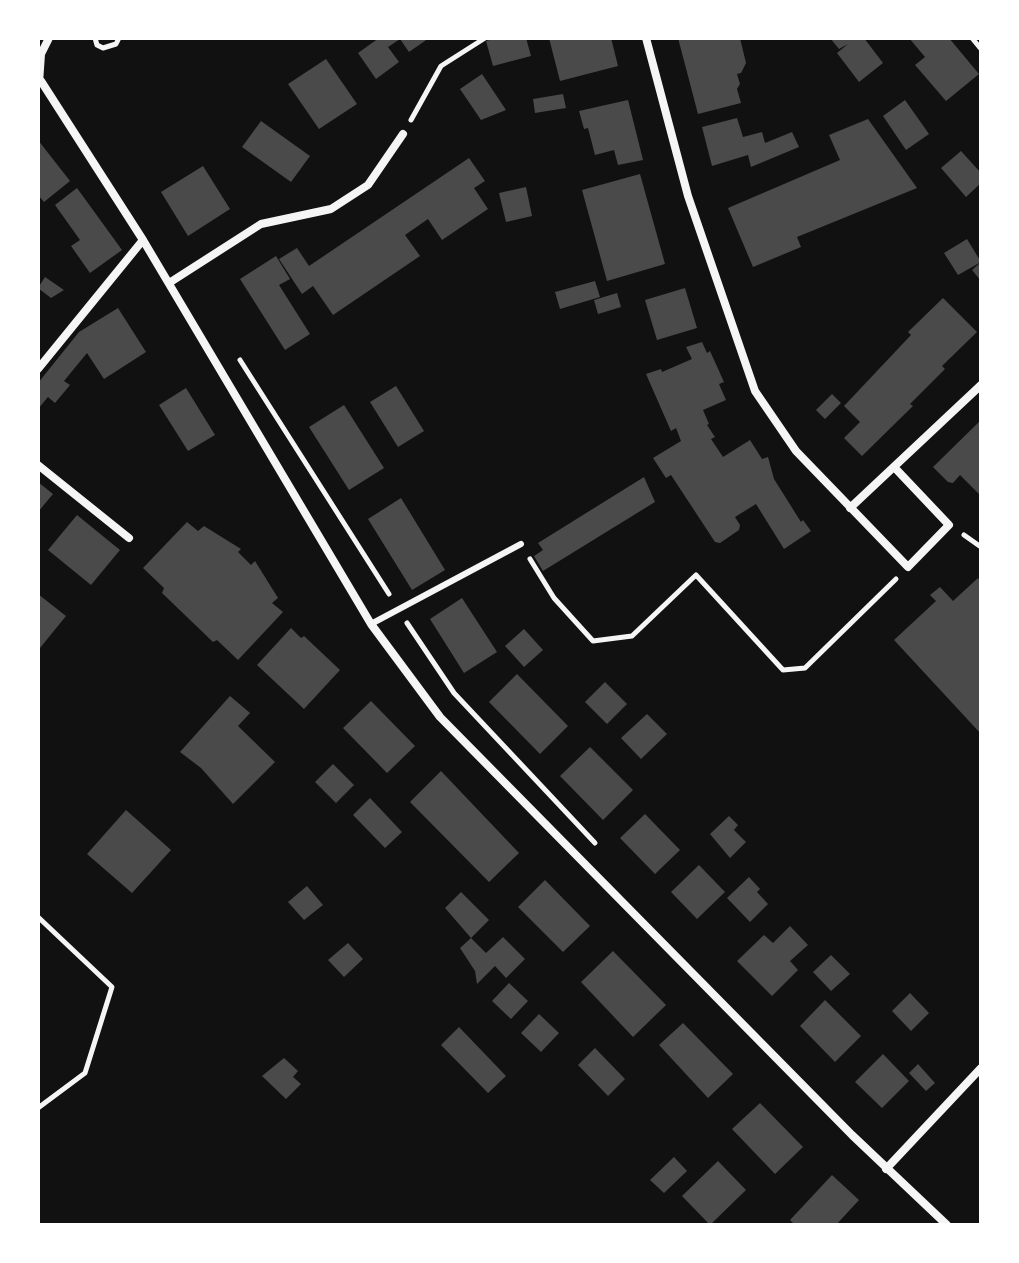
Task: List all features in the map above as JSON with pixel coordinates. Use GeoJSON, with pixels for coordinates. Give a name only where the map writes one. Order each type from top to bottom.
{"type":"FeatureCollection","features":[{"type":"Feature","properties":{"kind":"street"},"geometry":{"type":"LineString","coordinates":[[49,38],[41,54],[39,82],[143,240],[371,624],[440,717],[886,1169],[947,1225]]}},
{"type":"Feature","properties":{"kind":"street"},"geometry":{"type":"LineString","coordinates":[[646,38],[688,196],[755,391],[796,451],[908,567],[949,525],[895,468]]}},
{"type":"Feature","properties":{"kind":"street"},"geometry":{"type":"LineString","coordinates":[[169,283],[261,224],[331,209],[368,185],[403,134]]}},
{"type":"Feature","properties":{"kind":"street"},"geometry":{"type":"LineString","coordinates":[[38,369],[143,240]]}},
{"type":"Feature","properties":{"kind":"street"},"geometry":{"type":"LineString","coordinates":[[850,508],[981,385]]}},
{"type":"Feature","properties":{"kind":"street"},"geometry":{"type":"LineString","coordinates":[[38,465],[129,538]]}},
{"type":"Feature","properties":{"kind":"street"},"geometry":{"type":"LineString","coordinates":[[886,1169],[981,1068]]}},
{"type":"Feature","properties":{"kind":"lane"},"geometry":{"type":"LineString","coordinates":[[371,624],[521,544]]}},
{"type":"Feature","properties":{"kind":"path"},"geometry":{"type":"LineString","coordinates":[[95,38],[97,45],[103,48],[116,44],[119,38]]}},
{"type":"Feature","properties":{"kind":"path"},"geometry":{"type":"LineString","coordinates":[[403,134],[441,66],[485,38]]}},
{"type":"Feature","properties":{"kind":"path"},"geometry":{"type":"LineString","coordinates":[[972,38],[981,49]]}},
{"type":"Feature","properties":{"kind":"path"},"geometry":{"type":"LineString","coordinates":[[236,353],[454,693],[596,844]]}},
{"type":"Feature","properties":{"kind":"path"},"geometry":{"type":"LineString","coordinates":[[521,544],[554,598],[593,641],[632,636],[696,575],[783,670],[805,668],[908,567]]}},
{"type":"Feature","properties":{"kind":"path"},"geometry":{"type":"LineString","coordinates":[[38,917],[112,987],[85,1073],[38,1108]]}},
{"type":"Feature","properties":{"kind":"building"},"geometry":{"type":"Polygon","coordinates":[[[379,38],[429,38],[409,52],[400,39],[388,47],[399,62],[376,79],[358,53],[379,38]]]}},
{"type":"Feature","properties":{"kind":"building"},"geometry":{"type":"Polygon","coordinates":[[[526,38],[531,56],[493,66],[486,41],[526,38]]]}},
{"type":"Feature","properties":{"kind":"building"},"geometry":{"type":"Polygon","coordinates":[[[549,38],[611,38],[618,66],[560,81],[549,38]]]}},
{"type":"Feature","properties":{"kind":"building"},"geometry":{"type":"Polygon","coordinates":[[[678,38],[740,38],[746,63],[741,73],[737,74],[741,103],[698,114],[678,38]]]}},
{"type":"Feature","properties":{"kind":"building"},"geometry":{"type":"Polygon","coordinates":[[[830,38],[864,38],[883,63],[859,82],[837,53],[848,44],[839,49],[830,38]]]}},
{"type":"Feature","properties":{"kind":"building"},"geometry":{"type":"Polygon","coordinates":[[[909,38],[949,38],[979,74],[946,101],[915,65],[925,57],[909,38]]]}},
{"type":"Feature","properties":{"kind":"building"},"geometry":{"type":"Polygon","coordinates":[[[326,59],[357,104],[319,129],[288,84],[326,59]]]}},
{"type":"Feature","properties":{"kind":"building"},"geometry":{"type":"Polygon","coordinates":[[[482,74],[506,110],[481,120],[460,89],[482,74]]]}},
{"type":"Feature","properties":{"kind":"building"},"geometry":{"type":"Polygon","coordinates":[[[563,94],[566,108],[535,113],[533,99],[563,94]]]}},
{"type":"Feature","properties":{"kind":"building"},"geometry":{"type":"Polygon","coordinates":[[[628,100],[643,160],[618,165],[614,150],[595,155],[588,128],[584,129],[579,111],[628,100]]]}},
{"type":"Feature","properties":{"kind":"building"},"geometry":{"type":"Polygon","coordinates":[[[905,100],[929,134],[906,150],[883,116],[905,100]]]}},
{"type":"Feature","properties":{"kind":"building"},"geometry":{"type":"Polygon","coordinates":[[[737,118],[743,137],[762,132],[765,143],[792,132],[799,147],[751,167],[748,155],[712,166],[702,127],[737,118]]]}},
{"type":"Feature","properties":{"kind":"building"},"geometry":{"type":"Polygon","coordinates":[[[868,119],[917,188],[797,237],[801,247],[753,267],[728,208],[840,160],[829,135],[868,119]]]}},
{"type":"Feature","properties":{"kind":"building"},"geometry":{"type":"Polygon","coordinates":[[[261,121],[310,156],[291,182],[242,147],[261,121]]]}},
{"type":"Feature","properties":{"kind":"building"},"geometry":{"type":"Polygon","coordinates":[[[38,140],[70,181],[44,202],[38,195],[38,140]]]}},
{"type":"Feature","properties":{"kind":"building"},"geometry":{"type":"Polygon","coordinates":[[[961,151],[981,173],[981,183],[966,197],[941,168],[961,151]]]}},
{"type":"Feature","properties":{"kind":"building"},"geometry":{"type":"Polygon","coordinates":[[[469,158],[485,181],[474,188],[488,209],[442,240],[428,219],[405,235],[420,256],[333,315],[313,286],[302,294],[279,259],[297,248],[309,266],[469,158]]]}},
{"type":"Feature","properties":{"kind":"building"},"geometry":{"type":"Polygon","coordinates":[[[203,166],[230,209],[188,236],[161,192],[203,166]]]}},
{"type":"Feature","properties":{"kind":"building"},"geometry":{"type":"Polygon","coordinates":[[[640,174],[665,264],[607,281],[582,190],[640,174]]]}},
{"type":"Feature","properties":{"kind":"building"},"geometry":{"type":"Polygon","coordinates":[[[526,187],[532,216],[506,222],[499,193],[526,187]]]}},
{"type":"Feature","properties":{"kind":"building"},"geometry":{"type":"Polygon","coordinates":[[[77,188],[122,250],[90,273],[71,246],[80,240],[55,205],[77,188]]]}},
{"type":"Feature","properties":{"kind":"building"},"geometry":{"type":"Polygon","coordinates":[[[967,239],[981,262],[958,275],[944,253],[967,239]]]}},
{"type":"Feature","properties":{"kind":"building"},"geometry":{"type":"Polygon","coordinates":[[[276,256],[290,279],[279,285],[310,334],[285,350],[240,279],[276,256]]]}},
{"type":"Feature","properties":{"kind":"building"},"geometry":{"type":"Polygon","coordinates":[[[981,262],[981,281],[972,270],[981,262]]]}},
{"type":"Feature","properties":{"kind":"building"},"geometry":{"type":"Polygon","coordinates":[[[45,277],[64,290],[51,298],[38,288],[45,277]]]}},
{"type":"Feature","properties":{"kind":"building"},"geometry":{"type":"Polygon","coordinates":[[[595,281],[600,297],[560,309],[555,292],[595,281]]]}},
{"type":"Feature","properties":{"kind":"building"},"geometry":{"type":"Polygon","coordinates":[[[685,288],[697,328],[657,340],[645,300],[685,288]]]}},
{"type":"Feature","properties":{"kind":"building"},"geometry":{"type":"Polygon","coordinates":[[[617,293],[621,307],[598,314],[594,300],[617,293]]]}},
{"type":"Feature","properties":{"kind":"building"},"geometry":{"type":"Polygon","coordinates":[[[943,298],[977,332],[942,366],[945,369],[910,404],[913,406],[862,456],[844,438],[860,422],[844,406],[911,335],[908,332],[943,298]]]}},
{"type":"Feature","properties":{"kind":"building"},"geometry":{"type":"Polygon","coordinates":[[[118,308],[146,352],[104,379],[87,353],[64,381],[70,385],[55,403],[48,397],[38,409],[38,383],[79,332],[118,308]]]}},
{"type":"Feature","properties":{"kind":"building"},"geometry":{"type":"Polygon","coordinates":[[[702,342],[707,353],[710,351],[724,382],[719,384],[726,400],[703,410],[707,425],[715,437],[711,439],[723,457],[750,440],[762,459],[768,457],[774,479],[801,522],[803,520],[811,531],[784,549],[756,504],[735,517],[740,525],[739,530],[720,543],[715,542],[671,475],[666,478],[653,458],[681,441],[676,428],[671,431],[646,374],[661,369],[662,372],[692,359],[686,347],[702,342]]]}},
{"type":"Feature","properties":{"kind":"building"},"geometry":{"type":"Polygon","coordinates":[[[396,386],[424,431],[398,447],[370,402],[396,386]]]}},
{"type":"Feature","properties":{"kind":"building"},"geometry":{"type":"Polygon","coordinates":[[[186,388],[215,435],[188,451],[159,405],[186,388]]]}},
{"type":"Feature","properties":{"kind":"building"},"geometry":{"type":"Polygon","coordinates":[[[832,394],[841,403],[825,419],[816,410],[832,394]]]}},
{"type":"Feature","properties":{"kind":"building"},"geometry":{"type":"Polygon","coordinates":[[[344,405],[384,468],[349,490],[309,427],[344,405]]]}},
{"type":"Feature","properties":{"kind":"building"},"geometry":{"type":"Polygon","coordinates":[[[981,420],[980,495],[960,475],[953,483],[948,482],[933,467],[981,420]]]}},
{"type":"Feature","properties":{"kind":"building"},"geometry":{"type":"Polygon","coordinates":[[[644,477],[655,502],[543,571],[534,556],[543,550],[538,543],[644,477]]]}},
{"type":"Feature","properties":{"kind":"building"},"geometry":{"type":"Polygon","coordinates":[[[38,482],[53,494],[38,512],[38,482]]]}},
{"type":"Feature","properties":{"kind":"building"},"geometry":{"type":"Polygon","coordinates":[[[401,498],[445,570],[412,590],[368,519],[401,498]]]}},
{"type":"Feature","properties":{"kind":"building"},"geometry":{"type":"Polygon","coordinates":[[[77,515],[120,550],[91,585],[48,550],[77,515]]]}},
{"type":"Feature","properties":{"kind":"building"},"geometry":{"type":"Polygon","coordinates":[[[187,522],[198,531],[204,526],[241,549],[238,552],[251,565],[255,561],[278,598],[272,603],[283,612],[238,660],[217,640],[213,642],[162,593],[164,588],[143,568],[187,522]]]}},
{"type":"Feature","properties":{"kind":"building"},"geometry":{"type":"Polygon","coordinates":[[[978,578],[981,582],[981,734],[894,640],[936,601],[930,595],[940,587],[953,601],[978,578]]]}},
{"type":"Feature","properties":{"kind":"building"},"geometry":{"type":"Polygon","coordinates":[[[38,594],[66,616],[40,648],[38,646],[38,594]]]}},
{"type":"Feature","properties":{"kind":"building"},"geometry":{"type":"Polygon","coordinates":[[[462,598],[497,652],[464,673],[430,619],[462,598]]]}},
{"type":"Feature","properties":{"kind":"building"},"geometry":{"type":"Polygon","coordinates":[[[291,628],[340,670],[304,709],[257,665],[291,628]]]}},
{"type":"Feature","properties":{"kind":"building"},"geometry":{"type":"Polygon","coordinates":[[[524,629],[543,650],[524,667],[505,646],[524,629]]]}},
{"type":"Feature","properties":{"kind":"building"},"geometry":{"type":"Polygon","coordinates":[[[517,674],[568,726],[540,754],[489,702],[517,674]]]}},
{"type":"Feature","properties":{"kind":"building"},"geometry":{"type":"Polygon","coordinates":[[[605,682],[627,704],[607,724],[585,702],[605,682]]]}},
{"type":"Feature","properties":{"kind":"building"},"geometry":{"type":"Polygon","coordinates":[[[230,696],[250,713],[238,726],[275,762],[233,804],[201,768],[180,752],[230,696]]]}},
{"type":"Feature","properties":{"kind":"building"},"geometry":{"type":"Polygon","coordinates":[[[371,701],[415,746],[387,773],[343,728],[371,701]]]}},
{"type":"Feature","properties":{"kind":"building"},"geometry":{"type":"Polygon","coordinates":[[[647,714],[667,734],[641,759],[621,738],[647,714]]]}},
{"type":"Feature","properties":{"kind":"building"},"geometry":{"type":"Polygon","coordinates":[[[590,747],[633,790],[603,820],[560,776],[590,747]]]}},
{"type":"Feature","properties":{"kind":"building"},"geometry":{"type":"Polygon","coordinates":[[[333,764],[354,785],[336,803],[315,782],[333,764]]]}},
{"type":"Feature","properties":{"kind":"building"},"geometry":{"type":"Polygon","coordinates":[[[441,771],[519,853],[489,882],[410,802],[441,771]]]}},
{"type":"Feature","properties":{"kind":"building"},"geometry":{"type":"Polygon","coordinates":[[[370,798],[402,832],[385,848],[353,815],[370,798]]]}},
{"type":"Feature","properties":{"kind":"building"},"geometry":{"type":"Polygon","coordinates":[[[126,810],[171,850],[132,893],[87,854],[126,810]]]}},
{"type":"Feature","properties":{"kind":"building"},"geometry":{"type":"Polygon","coordinates":[[[645,814],[680,850],[655,874],[620,838],[645,814]]]}},
{"type":"Feature","properties":{"kind":"building"},"geometry":{"type":"Polygon","coordinates":[[[729,816],[738,825],[734,830],[746,842],[730,858],[710,834],[729,816]]]}},
{"type":"Feature","properties":{"kind":"building"},"geometry":{"type":"Polygon","coordinates":[[[699,865],[725,892],[697,919],[671,892],[699,865]]]}},
{"type":"Feature","properties":{"kind":"building"},"geometry":{"type":"Polygon","coordinates":[[[749,877],[768,904],[750,922],[727,898],[749,877]]]}},
{"type":"Feature","properties":{"kind":"building"},"geometry":{"type":"Polygon","coordinates":[[[545,880],[590,926],[563,952],[518,907],[545,880]]]}},
{"type":"Feature","properties":{"kind":"building"},"geometry":{"type":"Polygon","coordinates":[[[307,886],[323,905],[304,920],[288,902],[307,886]]]}},
{"type":"Feature","properties":{"kind":"building"},"geometry":{"type":"Polygon","coordinates":[[[461,892],[489,920],[471,938],[445,908],[461,892]]]}},
{"type":"Feature","properties":{"kind":"building"},"geometry":{"type":"Polygon","coordinates":[[[790,926],[808,945],[790,961],[798,970],[772,996],[737,961],[764,935],[773,943],[790,926]]]}},
{"type":"Feature","properties":{"kind":"building"},"geometry":{"type":"Polygon","coordinates":[[[503,937],[525,959],[506,978],[495,966],[477,984],[475,971],[460,948],[471,938],[486,953],[503,937]]]}},
{"type":"Feature","properties":{"kind":"building"},"geometry":{"type":"Polygon","coordinates":[[[348,943],[363,959],[344,977],[328,960],[348,943]]]}},
{"type":"Feature","properties":{"kind":"building"},"geometry":{"type":"Polygon","coordinates":[[[613,951],[666,1005],[633,1037],[581,982],[613,951]]]}},
{"type":"Feature","properties":{"kind":"building"},"geometry":{"type":"Polygon","coordinates":[[[831,955],[850,974],[831,991],[813,972],[831,955]]]}},
{"type":"Feature","properties":{"kind":"building"},"geometry":{"type":"Polygon","coordinates":[[[509,983],[528,1001],[511,1019],[492,1001],[509,983]]]}},
{"type":"Feature","properties":{"kind":"building"},"geometry":{"type":"Polygon","coordinates":[[[910,993],[929,1013],[911,1031],[892,1011],[910,993]]]}},
{"type":"Feature","properties":{"kind":"building"},"geometry":{"type":"Polygon","coordinates":[[[825,1000],[861,1036],[835,1062],[800,1026],[825,1000]]]}},
{"type":"Feature","properties":{"kind":"building"},"geometry":{"type":"Polygon","coordinates":[[[539,1014],[559,1033],[541,1052],[521,1033],[539,1014]]]}},
{"type":"Feature","properties":{"kind":"building"},"geometry":{"type":"Polygon","coordinates":[[[683,1023],[733,1074],[708,1098],[659,1045],[683,1023]]]}},
{"type":"Feature","properties":{"kind":"building"},"geometry":{"type":"Polygon","coordinates":[[[459,1027],[506,1076],[488,1093],[441,1045],[459,1027]]]}},
{"type":"Feature","properties":{"kind":"building"},"geometry":{"type":"Polygon","coordinates":[[[595,1048],[625,1079],[608,1096],[578,1065],[595,1048]]]}},
{"type":"Feature","properties":{"kind":"building"},"geometry":{"type":"Polygon","coordinates":[[[883,1054],[909,1081],[882,1108],[855,1082],[883,1054]]]}},
{"type":"Feature","properties":{"kind":"building"},"geometry":{"type":"Polygon","coordinates":[[[284,1058],[298,1071],[293,1077],[301,1084],[286,1099],[262,1076],[284,1058]]]}},
{"type":"Feature","properties":{"kind":"building"},"geometry":{"type":"Polygon","coordinates":[[[918,1064],[935,1083],[926,1091],[909,1073],[918,1064]]]}},
{"type":"Feature","properties":{"kind":"building"},"geometry":{"type":"Polygon","coordinates":[[[760,1103],[803,1147],[775,1174],[732,1129],[760,1103]]]}},
{"type":"Feature","properties":{"kind":"building"},"geometry":{"type":"Polygon","coordinates":[[[674,1157],[687,1171],[664,1193],[650,1180],[674,1157]]]}},
{"type":"Feature","properties":{"kind":"building"},"geometry":{"type":"Polygon","coordinates":[[[718,1161],[746,1190],[710,1225],[682,1196],[718,1161]]]}},
{"type":"Feature","properties":{"kind":"building"},"geometry":{"type":"Polygon","coordinates":[[[832,1175],[859,1200],[836,1225],[795,1225],[790,1220],[832,1175]]]}}]}
